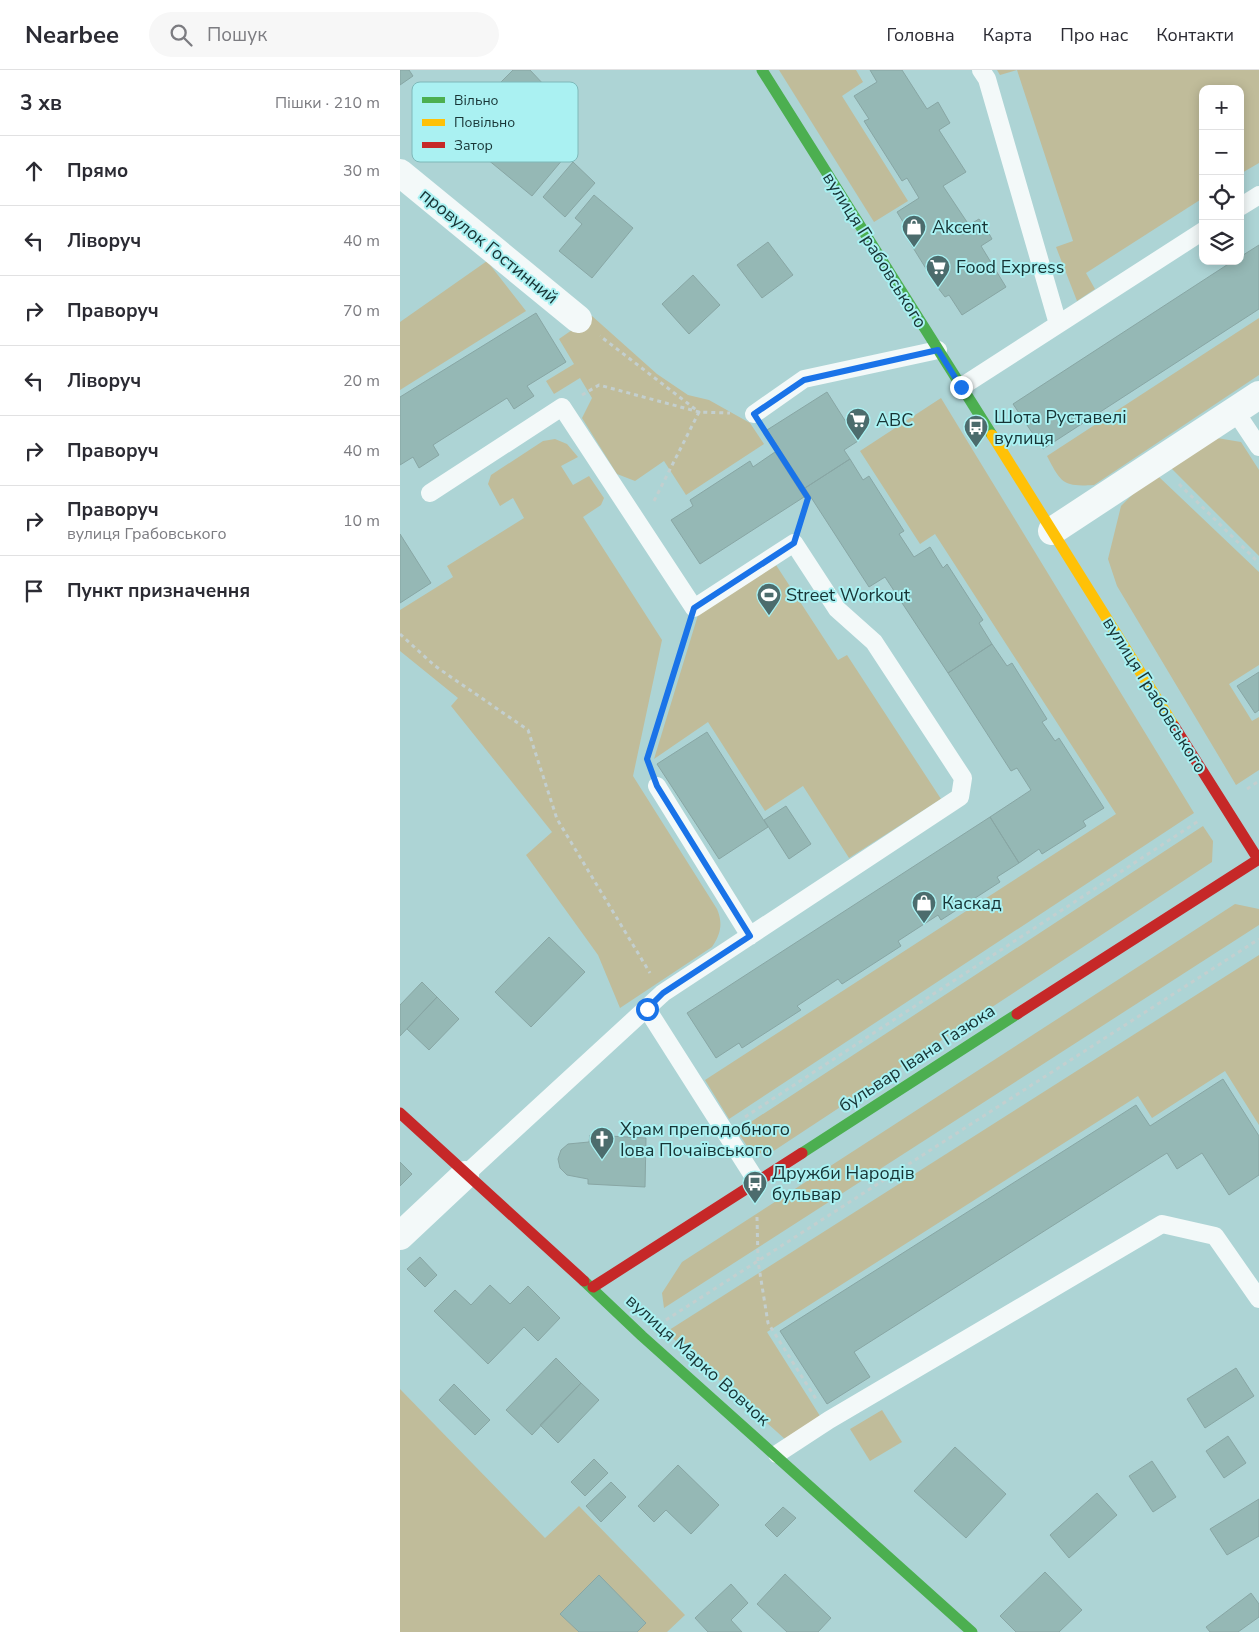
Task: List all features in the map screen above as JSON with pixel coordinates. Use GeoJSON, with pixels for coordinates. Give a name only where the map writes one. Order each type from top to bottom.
{"type":"FeatureCollection","features":[{"type":"Feature","properties":{"kind":"street","name":"вулиця Грабовського"},"geometry":{"type":"LineString","coordinates":[[762,70],[1259,860]]}},
{"type":"Feature","properties":{"kind":"street","name":"провулок Гостинний"},"geometry":{"type":"LineString","coordinates":[[400,173],[578,319]]}},
{"type":"Feature","properties":{"kind":"street"},"geometry":{"type":"LineString","coordinates":[[1052,532],[1259,395]]}},
{"type":"Feature","properties":{"kind":"street","name":"бульвар Івана Газюка"},"geometry":{"type":"LineString","coordinates":[[593,1287],[1259,860]]}},
{"type":"Feature","properties":{"kind":"street","name":"вулиця Марко Вовчок"},"geometry":{"type":"LineString","coordinates":[[400,1113],[464,1175],[593,1287],[642,1336],[776,1454],[972,1632]]}},
{"type":"Feature","properties":{"kind":"street"},"geometry":{"type":"LineString","coordinates":[[400,1236],[464,1175]]}},
{"type":"Feature","properties":{"kind":"lane"},"geometry":{"type":"LineString","coordinates":[[981,70],[987,79],[1058,324]]}},
{"type":"Feature","properties":{"kind":"lane"},"geometry":{"type":"LineString","coordinates":[[1244,204],[1259,195]]}},
{"type":"Feature","properties":{"kind":"lane"},"geometry":{"type":"LineString","coordinates":[[961,387],[1199,234]]}},
{"type":"Feature","properties":{"kind":"lane"},"geometry":{"type":"LineString","coordinates":[[754,414],[804,380],[938,350]]}},
{"type":"Feature","properties":{"kind":"lane"},"geometry":{"type":"LineString","coordinates":[[430,493],[562,407],[694,608],[794,543],[836,609],[874,642],[963,778],[960,797],[663,993],[464,1175]]}},
{"type":"Feature","properties":{"kind":"lane"},"geometry":{"type":"LineString","coordinates":[[1235,410],[1259,447]]}},
{"type":"Feature","properties":{"kind":"lane"},"geometry":{"type":"LineString","coordinates":[[657,786],[750,936]]}},
{"type":"Feature","properties":{"kind":"lane"},"geometry":{"type":"LineString","coordinates":[[647,1009],[757,1182]]}},
{"type":"Feature","properties":{"kind":"lane"},"geometry":{"type":"LineString","coordinates":[[776,1454],[829,1420],[1162,1224],[1215,1236],[1259,1299]]}},
{"type":"Feature","properties":{"kind":"path"},"geometry":{"type":"LineString","coordinates":[[578,319],[699,412]]}},
{"type":"Feature","properties":{"kind":"path"},"geometry":{"type":"LineString","coordinates":[[562,407],[599,385],[699,412],[754,414],[808,498],[794,543]]}},
{"type":"Feature","properties":{"kind":"path"},"geometry":{"type":"LineString","coordinates":[[641,526],[699,412]]}},
{"type":"Feature","properties":{"kind":"path"},"geometry":{"type":"LineString","coordinates":[[1157,462],[1259,563]]}},
{"type":"Feature","properties":{"kind":"path"},"geometry":{"type":"LineString","coordinates":[[657,786],[647,759],[694,608]]}},
{"type":"Feature","properties":{"kind":"path"},"geometry":{"type":"LineString","coordinates":[[400,634],[435,666],[528,730],[557,820],[663,993]]}},
{"type":"Feature","properties":{"kind":"path"},"geometry":{"type":"LineString","coordinates":[[724,1131],[1259,781]]}},
{"type":"Feature","properties":{"kind":"path"},"geometry":{"type":"LineString","coordinates":[[642,1336],[1259,939]]}},
{"type":"Feature","properties":{"kind":"path"},"geometry":{"type":"LineString","coordinates":[[757,1182],[758,1262],[768,1323],[829,1420]]}},
{"type":"Feature","properties":{"kind":"shaded area"},"geometry":{"type":"Polygon","coordinates":[[[779,70],[856,70],[863,82],[842,96],[908,201],[874,222],[779,70]]]}},
{"type":"Feature","properties":{"kind":"shaded area"},"geometry":{"type":"Polygon","coordinates":[[[997,70],[1017,70],[1000,75],[997,70]]]}},
{"type":"Feature","properties":{"kind":"shaded area"},"geometry":{"type":"Polygon","coordinates":[[[1017,70],[1259,70],[1259,163],[1244,172],[1244,85],[1199,85],[1199,201],[1086,273],[1095,289],[1077,301],[1056,247],[1073,241],[1017,70]]]}},
{"type":"Feature","properties":{"kind":"shaded area"},"geometry":{"type":"Polygon","coordinates":[[[487,261],[526,311],[400,390],[400,322],[487,261]]]}},
{"type":"Feature","properties":{"kind":"shaded area"},"geometry":{"type":"Polygon","coordinates":[[[592,316],[657,374],[688,395],[709,400],[750,423],[764,444],[686,495],[664,461],[635,481],[617,474],[582,418],[592,398],[580,378],[554,394],[546,381],[574,364],[559,339],[592,316]]]}},
{"type":"Feature","properties":{"kind":"shaded area"},"geometry":{"type":"Polygon","coordinates":[[[1259,318],[1259,375],[1094,485],[1069,484],[1060,478],[1047,456],[1259,318]]]}},
{"type":"Feature","properties":{"kind":"shaded area"},"geometry":{"type":"Polygon","coordinates":[[[941,398],[1194,813],[729,1119],[705,1080],[1116,814],[935,534],[920,544],[860,451],[941,398]]]}},
{"type":"Feature","properties":{"kind":"shaded area"},"geometry":{"type":"Polygon","coordinates":[[[1217,438],[1241,442],[1259,470],[1259,556],[1171,468],[1217,438]]]}},
{"type":"Feature","properties":{"kind":"shaded area"},"geometry":{"type":"Polygon","coordinates":[[[555,439],[567,444],[578,457],[561,466],[573,485],[589,476],[604,498],[601,505],[583,517],[662,640],[633,776],[717,909],[720,919],[719,933],[712,947],[620,1008],[598,955],[526,855],[552,832],[451,706],[458,698],[400,651],[400,610],[453,577],[447,566],[524,518],[513,498],[500,506],[488,484],[491,475],[543,441],[555,439]]]}},
{"type":"Feature","properties":{"kind":"shaded area"},"geometry":{"type":"Polygon","coordinates":[[[1158,476],[1259,572],[1259,665],[1229,684],[1252,721],[1259,717],[1259,770],[1236,785],[1117,586],[1108,559],[1121,506],[1137,490],[1158,476]]]}},
{"type":"Feature","properties":{"kind":"shaded area"},"geometry":{"type":"Polygon","coordinates":[[[776,565],[838,660],[847,655],[941,799],[849,858],[803,786],[765,811],[708,722],[654,759],[698,615],[776,565]]]}},
{"type":"Feature","properties":{"kind":"shaded area"},"geometry":{"type":"Polygon","coordinates":[[[1203,826],[1213,841],[1212,862],[766,1156],[747,1146],[737,1131],[1203,826]]]}},
{"type":"Feature","properties":{"kind":"shaded area"},"geometry":{"type":"Polygon","coordinates":[[[1235,904],[1259,909],[1259,925],[664,1308],[662,1293],[682,1262],[1235,904]]]}},
{"type":"Feature","properties":{"kind":"shaded area"},"geometry":{"type":"Polygon","coordinates":[[[1259,955],[1259,1125],[1225,1071],[1152,1118],[1138,1096],[767,1332],[820,1416],[786,1440],[666,1332],[1259,955]]]}},
{"type":"Feature","properties":{"kind":"shaded area"},"geometry":{"type":"Polygon","coordinates":[[[400,1389],[545,1538],[579,1506],[685,1615],[667,1632],[400,1632],[400,1389]]]}},
{"type":"Feature","properties":{"kind":"shaded area"},"geometry":{"type":"Polygon","coordinates":[[[882,1410],[902,1442],[870,1461],[850,1429],[882,1410]]]}},
{"type":"Feature","properties":{"kind":"building"},"geometry":{"type":"Polygon","coordinates":[[[400,70],[409,70],[413,76],[400,85],[400,70]]]}},
{"type":"Feature","properties":{"kind":"building"},"geometry":{"type":"Polygon","coordinates":[[[513,70],[530,70],[541,82],[501,82],[513,70]]]}},
{"type":"Feature","properties":{"kind":"building"},"geometry":{"type":"Polygon","coordinates":[[[870,70],[902,70],[927,109],[938,102],[950,123],[939,130],[966,172],[943,186],[969,225],[979,219],[987,230],[992,239],[981,246],[1006,287],[962,315],[949,295],[945,297],[938,288],[907,238],[911,235],[897,212],[919,198],[907,178],[902,181],[864,121],[869,119],[854,96],[877,82],[870,70]]]}},
{"type":"Feature","properties":{"kind":"building"},"geometry":{"type":"Polygon","coordinates":[[[491,162],[561,162],[532,196],[491,162]]]}},
{"type":"Feature","properties":{"kind":"building"},"geometry":{"type":"Polygon","coordinates":[[[573,162],[595,183],[565,217],[543,197],[573,162]]]}},
{"type":"Feature","properties":{"kind":"building"},"geometry":{"type":"Polygon","coordinates":[[[594,195],[633,228],[592,278],[559,251],[582,224],[575,218],[594,195]]]}},
{"type":"Feature","properties":{"kind":"building"},"geometry":{"type":"Polygon","coordinates":[[[768,242],[793,275],[762,298],[737,265],[768,242]]]}},
{"type":"Feature","properties":{"kind":"building"},"geometry":{"type":"Polygon","coordinates":[[[1259,245],[1259,309],[1043,449],[1013,404],[1227,265],[1244,265],[1244,254],[1259,245]]]}},
{"type":"Feature","properties":{"kind":"building"},"geometry":{"type":"Polygon","coordinates":[[[693,275],[720,305],[689,334],[662,304],[693,275]]]}},
{"type":"Feature","properties":{"kind":"building"},"geometry":{"type":"Polygon","coordinates":[[[536,313],[566,362],[527,386],[534,396],[514,409],[507,398],[433,445],[439,455],[419,468],[413,457],[400,465],[400,397],[536,313]]]}},
{"type":"Feature","properties":{"kind":"building"},"geometry":{"type":"Polygon","coordinates":[[[827,392],[858,441],[844,450],[850,459],[805,488],[767,430],[827,392]]]}},
{"type":"Feature","properties":{"kind":"building"},"geometry":{"type":"Polygon","coordinates":[[[775,452],[804,497],[700,564],[671,520],[693,506],[690,500],[750,461],[753,467],[775,452]]]}},
{"type":"Feature","properties":{"kind":"building"},"geometry":{"type":"Polygon","coordinates":[[[850,459],[863,480],[869,476],[904,531],[899,534],[914,557],[930,547],[943,568],[947,564],[983,620],[979,623],[992,644],[948,673],[885,577],[869,587],[805,488],[850,459]]]}},
{"type":"Feature","properties":{"kind":"building"},"geometry":{"type":"Polygon","coordinates":[[[400,534],[431,583],[400,603],[400,534]]]}},
{"type":"Feature","properties":{"kind":"building"},"geometry":{"type":"Polygon","coordinates":[[[992,644],[1007,666],[1012,663],[1047,719],[1042,722],[1055,741],[1059,738],[1104,808],[1083,821],[1086,826],[1042,854],[1039,849],[1019,863],[990,817],[1031,790],[1017,768],[1011,771],[948,673],[992,644]]]}},
{"type":"Feature","properties":{"kind":"building"},"geometry":{"type":"Polygon","coordinates":[[[1259,672],[1259,710],[1255,713],[1237,686],[1259,672]]]}},
{"type":"Feature","properties":{"kind":"building"},"geometry":{"type":"Polygon","coordinates":[[[707,732],[768,827],[719,859],[657,764],[707,732]]]}},
{"type":"Feature","properties":{"kind":"building"},"geometry":{"type":"Polygon","coordinates":[[[786,806],[811,844],[789,859],[764,820],[786,806]]]}},
{"type":"Feature","properties":{"kind":"building"},"geometry":{"type":"Polygon","coordinates":[[[990,817],[1019,863],[997,877],[1000,882],[941,920],[938,915],[898,941],[901,946],[842,984],[838,979],[797,1006],[801,1010],[742,1048],[739,1043],[716,1058],[687,1013],[990,817]]]}},
{"type":"Feature","properties":{"kind":"building"},"geometry":{"type":"Polygon","coordinates":[[[549,937],[585,972],[531,1027],[495,992],[549,937]]]}},
{"type":"Feature","properties":{"kind":"building"},"geometry":{"type":"Polygon","coordinates":[[[422,982],[437,997],[400,1036],[400,1005],[422,982]]]}},
{"type":"Feature","properties":{"kind":"building"},"geometry":{"type":"Polygon","coordinates":[[[437,997],[459,1019],[429,1050],[407,1029],[437,997]]]}},
{"type":"Feature","properties":{"kind":"building"},"geometry":{"type":"Polygon","coordinates":[[[1223,1079],[1259,1136],[1259,1175],[1229,1195],[1202,1153],[1177,1169],[1167,1153],[854,1352],[870,1377],[827,1404],[780,1331],[1136,1105],[1150,1126],[1223,1079]]]}},
{"type":"Feature","properties":{"kind":"building","name":"Храм преподобного Іова Почаївського"},"geometry":{"type":"Polygon","coordinates":[[[590,1135],[646,1138],[645,1187],[588,1184],[588,1179],[567,1175],[560,1168],[558,1159],[561,1150],[568,1144],[589,1142],[590,1135]]]}},
{"type":"Feature","properties":{"kind":"building"},"geometry":{"type":"Polygon","coordinates":[[[400,1162],[412,1174],[400,1186],[400,1162]]]}},
{"type":"Feature","properties":{"kind":"building"},"geometry":{"type":"Polygon","coordinates":[[[420,1257],[437,1275],[425,1287],[407,1269],[420,1257]]]}},
{"type":"Feature","properties":{"kind":"building"},"geometry":{"type":"Polygon","coordinates":[[[490,1285],[510,1304],[528,1286],[560,1318],[538,1341],[524,1327],[488,1364],[434,1311],[455,1290],[471,1305],[490,1285]]]}},
{"type":"Feature","properties":{"kind":"building"},"geometry":{"type":"Polygon","coordinates":[[[556,1358],[581,1383],[532,1435],[506,1410],[556,1358]]]}},
{"type":"Feature","properties":{"kind":"building"},"geometry":{"type":"Polygon","coordinates":[[[1236,1368],[1254,1396],[1205,1428],[1187,1399],[1236,1368]]]}},
{"type":"Feature","properties":{"kind":"building"},"geometry":{"type":"Polygon","coordinates":[[[581,1383],[599,1400],[558,1443],[540,1425],[581,1383]]]}},
{"type":"Feature","properties":{"kind":"building"},"geometry":{"type":"Polygon","coordinates":[[[454,1384],[490,1420],[475,1435],[439,1400],[454,1384]]]}},
{"type":"Feature","properties":{"kind":"building"},"geometry":{"type":"Polygon","coordinates":[[[1228,1436],[1246,1463],[1224,1478],[1206,1451],[1228,1436]]]}},
{"type":"Feature","properties":{"kind":"building"},"geometry":{"type":"Polygon","coordinates":[[[955,1447],[1006,1494],[966,1538],[914,1491],[955,1447]]]}},
{"type":"Feature","properties":{"kind":"building"},"geometry":{"type":"Polygon","coordinates":[[[594,1459],[608,1473],[585,1496],[571,1482],[594,1459]]]}},
{"type":"Feature","properties":{"kind":"building"},"geometry":{"type":"Polygon","coordinates":[[[1152,1461],[1176,1497],[1153,1512],[1129,1476],[1152,1461]]]}},
{"type":"Feature","properties":{"kind":"building"},"geometry":{"type":"Polygon","coordinates":[[[678,1465],[719,1505],[691,1534],[666,1510],[654,1522],[638,1506],[678,1465]]]}},
{"type":"Feature","properties":{"kind":"building"},"geometry":{"type":"Polygon","coordinates":[[[611,1482],[626,1497],[601,1522],[586,1506],[611,1482]]]}},
{"type":"Feature","properties":{"kind":"building"},"geometry":{"type":"Polygon","coordinates":[[[1097,1493],[1117,1515],[1069,1558],[1050,1535],[1097,1493]]]}},
{"type":"Feature","properties":{"kind":"building"},"geometry":{"type":"Polygon","coordinates":[[[1259,1499],[1259,1536],[1227,1555],[1210,1529],[1259,1499]]]}},
{"type":"Feature","properties":{"kind":"building"},"geometry":{"type":"Polygon","coordinates":[[[783,1507],[796,1518],[777,1537],[765,1525],[783,1507]]]}},
{"type":"Feature","properties":{"kind":"building"},"geometry":{"type":"Polygon","coordinates":[[[1045,1572],[1082,1610],[1059,1632],[1016,1632],[1000,1616],[1045,1572]]]}},
{"type":"Feature","properties":{"kind":"building"},"geometry":{"type":"Polygon","coordinates":[[[785,1574],[831,1618],[818,1632],[787,1632],[757,1604],[785,1574]]]}},
{"type":"Feature","properties":{"kind":"building"},"geometry":{"type":"Polygon","coordinates":[[[599,1575],[646,1623],[637,1632],[579,1632],[560,1614],[599,1575]]]}},
{"type":"Feature","properties":{"kind":"building"},"geometry":{"type":"Polygon","coordinates":[[[731,1584],[748,1603],[731,1620],[742,1632],[708,1632],[695,1618],[731,1584]]]}},
{"type":"Feature","properties":{"kind":"building"},"geometry":{"type":"Polygon","coordinates":[[[1251,1593],[1259,1604],[1259,1617],[1238,1632],[1210,1632],[1206,1627],[1251,1593]]]}},
{"type":"Feature","properties":{"kind":"traffic: fast"},"geometry":{"type":"LineString","coordinates":[[762,70],[992,435]]}},
{"type":"Feature","properties":{"kind":"traffic: fast"},"geometry":{"type":"LineString","coordinates":[[802,1153],[1017,1014]]}},
{"type":"Feature","properties":{"kind":"traffic: fast"},"geometry":{"type":"LineString","coordinates":[[584,1281],[642,1336],[972,1632]]}},
{"type":"Feature","properties":{"kind":"traffic: slow"},"geometry":{"type":"LineString","coordinates":[[992,435],[1174,726]]}},
{"type":"Feature","properties":{"kind":"traffic: jam"},"geometry":{"type":"LineString","coordinates":[[1174,726],[1258,859]]}},
{"type":"Feature","properties":{"kind":"traffic: jam"},"geometry":{"type":"LineString","coordinates":[[1017,1014],[1259,859]]}},
{"type":"Feature","properties":{"kind":"traffic: jam"},"geometry":{"type":"LineString","coordinates":[[400,1113],[584,1281]]}},
{"type":"Feature","properties":{"kind":"traffic: jam"},"geometry":{"type":"LineString","coordinates":[[593,1287],[802,1153]]}},
{"type":"Feature","properties":{"kind":"place","name":"Akcent"},"geometry":{"type":"Point","coordinates":[914,248]}},
{"type":"Feature","properties":{"kind":"place","name":"Food Express"},"geometry":{"type":"Point","coordinates":[938,288]}},
{"type":"Feature","properties":{"kind":"place","name":"АВС"},"geometry":{"type":"Point","coordinates":[858,441]}},
{"type":"Feature","properties":{"kind":"place","name":"Шота Руставелі вулиця"},"geometry":{"type":"Point","coordinates":[976,448]}},
{"type":"Feature","properties":{"kind":"place","name":"Street Workout"},"geometry":{"type":"Point","coordinates":[769,616]}},
{"type":"Feature","properties":{"kind":"place","name":"Каскад"},"geometry":{"type":"Point","coordinates":[924,924]}},
{"type":"Feature","properties":{"kind":"place","name":"Храм преподобного Іова Почаївського"},"geometry":{"type":"Point","coordinates":[602,1160]}},
{"type":"Feature","properties":{"kind":"place","name":"Дружби Народів бульвар"},"geometry":{"type":"Point","coordinates":[755,1204]}},
{"type":"Feature","properties":{"kind":"route"},"geometry":{"type":"LineString","coordinates":[[647,1009],[663,993],[750,936],[657,786],[647,759],[694,608],[794,543],[808,498],[754,414],[804,380],[938,350],[961,387]]}}]}
